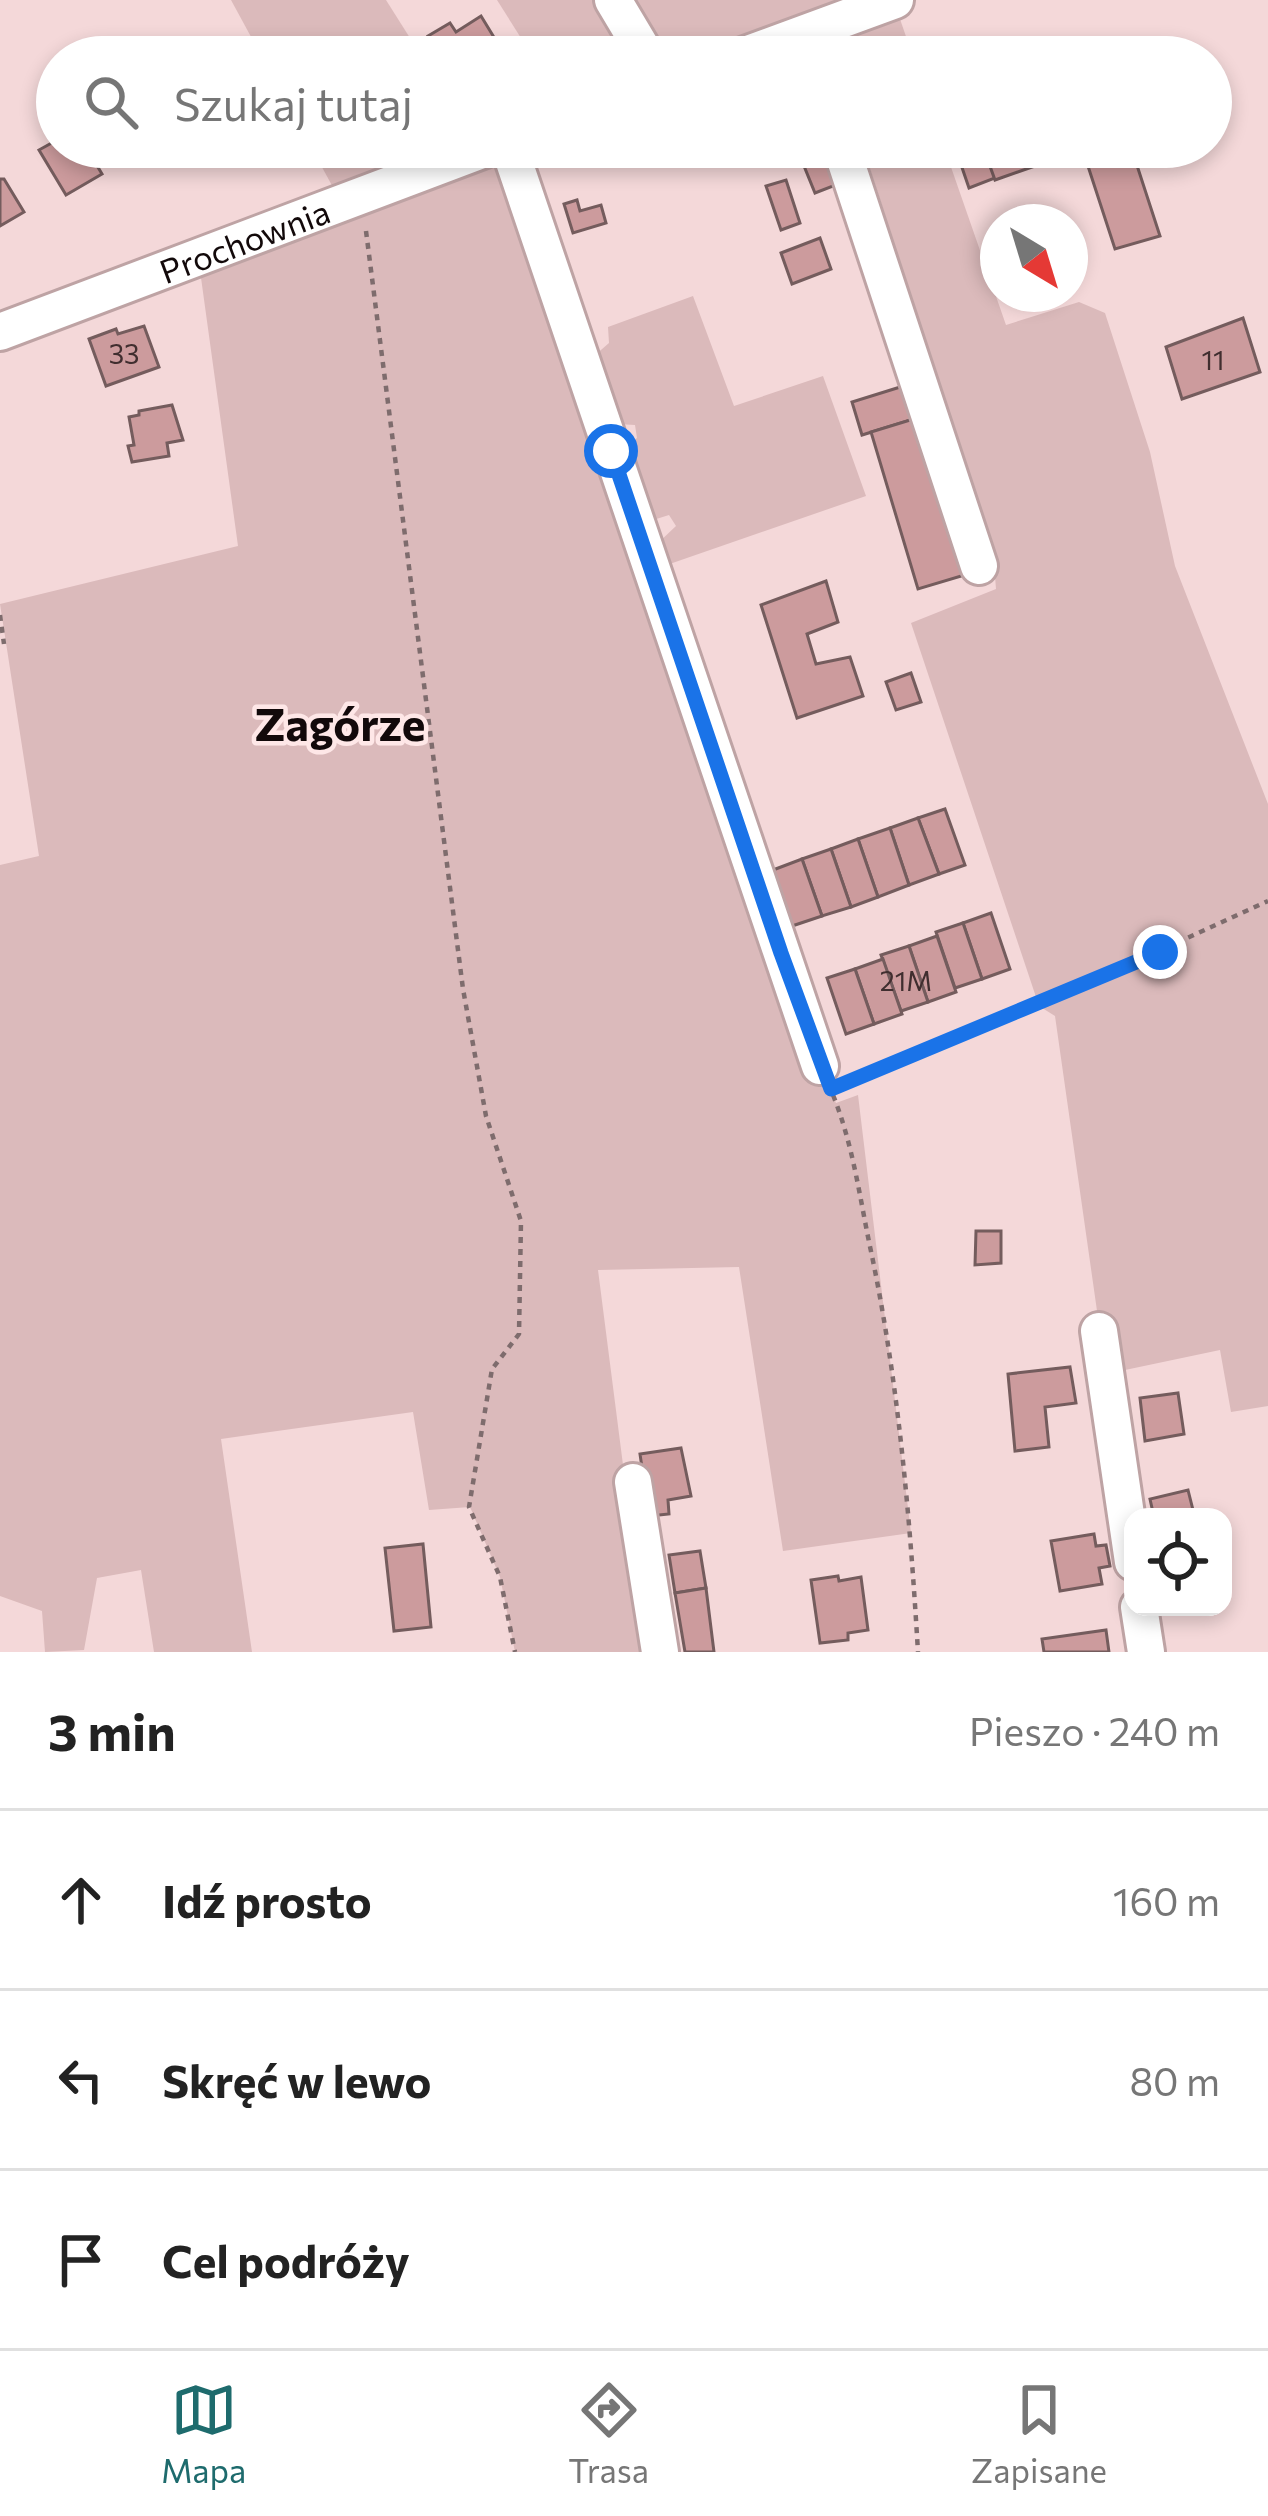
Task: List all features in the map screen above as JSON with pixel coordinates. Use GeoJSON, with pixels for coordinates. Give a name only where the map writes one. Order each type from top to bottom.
{"type":"FeatureCollection","features":[{"type":"Feature","properties":{"kind":"street"},"geometry":{"type":"LineString","coordinates":[[614,0],[635,36]]}},
{"type":"Feature","properties":{"kind":"street"},"geometry":{"type":"LineString","coordinates":[[832,36],[896,0]]}},
{"type":"Feature","properties":{"kind":"street","name":"Prochownia"},"geometry":{"type":"LineString","coordinates":[[0,332],[434,168]]}},
{"type":"Feature","properties":{"kind":"street"},"geometry":{"type":"LineString","coordinates":[[515,168],[826,1078]]}},
{"type":"Feature","properties":{"kind":"street"},"geometry":{"type":"LineString","coordinates":[[848,168],[979,566]]}},
{"type":"Feature","properties":{"kind":"street"},"geometry":{"type":"LineString","coordinates":[[1099,1331],[1125,1508]]}},
{"type":"Feature","properties":{"kind":"street"},"geometry":{"type":"LineString","coordinates":[[633,1482],[660,1652]]}},
{"type":"Feature","properties":{"kind":"street"},"geometry":{"type":"LineString","coordinates":[[1140,1616],[1146,1652]]}},
{"type":"Feature","properties":{"kind":"path"},"geometry":{"type":"LineString","coordinates":[[362,195],[463,989],[486,1115],[521,1220],[519,1334],[492,1369],[469,1507],[500,1577],[515,1652]]}},
{"type":"Feature","properties":{"kind":"path"},"geometry":{"type":"LineString","coordinates":[[0,615],[4,644]]}},
{"type":"Feature","properties":{"kind":"path"},"geometry":{"type":"LineString","coordinates":[[918,1652],[911,1533],[886,1319],[861,1185],[826,1078],[1039,1006],[1268,901]]}},
{"type":"Feature","properties":{"kind":"shaded area"},"geometry":{"type":"Polygon","coordinates":[[[231,0],[386,0],[409,36],[251,36],[231,0]]]}},
{"type":"Feature","properties":{"kind":"shaded area"},"geometry":{"type":"Polygon","coordinates":[[[497,0],[852,0],[757,36],[520,36],[497,0]]]}},
{"type":"Feature","properties":{"kind":"shaded area"},"geometry":{"type":"Polygon","coordinates":[[[900,19],[906,36],[855,36],[900,19]]]}},
{"type":"Feature","properties":{"kind":"shaded area"},"geometry":{"type":"Polygon","coordinates":[[[322,168],[396,168],[335,191],[322,168]]]}},
{"type":"Feature","properties":{"kind":"shaded area"},"geometry":{"type":"Polygon","coordinates":[[[434,168],[498,168],[820,1066],[836,1103],[858,1095],[911,1533],[783,1551],[739,1267],[598,1270],[647,1652],[515,1652],[500,1577],[470,1507],[429,1510],[413,1412],[221,1439],[252,1652],[154,1652],[141,1570],[97,1578],[84,1650],[45,1652],[42,1611],[0,1596],[0,865],[39,856],[0,604],[238,546],[198,256],[434,168]]]}},
{"type":"Feature","properties":{"kind":"shaded area"},"geometry":{"type":"Polygon","coordinates":[[[870,168],[951,168],[980,250],[980,312],[1001,312],[1006,325],[1047,312],[1088,312],[1088,306],[1105,313],[1150,452],[1175,566],[1268,804],[1268,1406],[1231,1412],[1220,1350],[1106,1374],[1055,1016],[1039,1006],[911,623],[996,589],[993,551],[870,168]]]}},
{"type":"Feature","properties":{"kind":"shaded area"},"geometry":{"type":"Polygon","coordinates":[[[693,296],[734,406],[823,376],[866,496],[661,567],[656,545],[676,526],[669,515],[650,521],[621,450],[637,438],[635,425],[617,424],[594,356],[609,343],[608,327],[693,296]]]}},
{"type":"Feature","properties":{"kind":"building"},"geometry":{"type":"Polygon","coordinates":[[[481,16],[493,36],[428,36],[450,23],[456,32],[481,16]]]}},
{"type":"Feature","properties":{"kind":"building"},"geometry":{"type":"Polygon","coordinates":[[[50,168],[98,168],[102,174],[66,195],[50,168]]]}},
{"type":"Feature","properties":{"kind":"building"},"geometry":{"type":"Polygon","coordinates":[[[805,168],[836,168],[841,183],[815,193],[805,168]]]}},
{"type":"Feature","properties":{"kind":"building"},"geometry":{"type":"Polygon","coordinates":[[[962,168],[991,168],[995,178],[969,188],[962,168]]]}},
{"type":"Feature","properties":{"kind":"building"},"geometry":{"type":"Polygon","coordinates":[[[991,168],[1029,168],[995,180],[991,168]]]}},
{"type":"Feature","properties":{"kind":"building"},"geometry":{"type":"Polygon","coordinates":[[[1089,168],[1138,168],[1160,236],[1115,249],[1089,168]]]}},
{"type":"Feature","properties":{"kind":"building"},"geometry":{"type":"Polygon","coordinates":[[[0,179],[24,212],[0,226],[0,179]]]}},
{"type":"Feature","properties":{"kind":"building"},"geometry":{"type":"Polygon","coordinates":[[[786,180],[800,223],[781,230],[766,186],[786,180]]]}},
{"type":"Feature","properties":{"kind":"building"},"geometry":{"type":"Polygon","coordinates":[[[577,200],[580,211],[601,205],[606,223],[573,233],[564,204],[577,200]]]}},
{"type":"Feature","properties":{"kind":"building"},"geometry":{"type":"Polygon","coordinates":[[[820,238],[831,269],[792,284],[781,253],[820,238]]]}},
{"type":"Feature","properties":{"kind":"building"},"geometry":{"type":"Polygon","coordinates":[[[1243,318],[1260,372],[1182,399],[1166,347],[1243,318]]]}},
{"type":"Feature","properties":{"kind":"building"},"geometry":{"type":"Polygon","coordinates":[[[144,326],[159,367],[106,386],[89,339],[144,326]]]}},
{"type":"Feature","properties":{"kind":"building"},"geometry":{"type":"Polygon","coordinates":[[[910,384],[920,417],[862,435],[852,402],[910,384]]]}},
{"type":"Feature","properties":{"kind":"building"},"geometry":{"type":"Polygon","coordinates":[[[172,405],[183,440],[167,443],[169,456],[132,462],[129,417],[172,405]]]}},
{"type":"Feature","properties":{"kind":"building"},"geometry":{"type":"Polygon","coordinates":[[[920,417],[968,574],[918,589],[871,432],[920,417]]]}},
{"type":"Feature","properties":{"kind":"building"},"geometry":{"type":"Polygon","coordinates":[[[826,581],[838,622],[807,634],[816,664],[850,657],[863,696],[797,718],[761,605],[826,581]]]}},
{"type":"Feature","properties":{"kind":"building"},"geometry":{"type":"Polygon","coordinates":[[[911,673],[921,702],[896,710],[886,682],[911,673]]]}},
{"type":"Feature","properties":{"kind":"building"},"geometry":{"type":"Polygon","coordinates":[[[945,809],[965,865],[939,874],[918,818],[945,809]]]}},
{"type":"Feature","properties":{"kind":"building"},"geometry":{"type":"Polygon","coordinates":[[[918,818],[939,874],[909,885],[890,828],[918,818]]]}},
{"type":"Feature","properties":{"kind":"building"},"geometry":{"type":"Polygon","coordinates":[[[890,828],[909,885],[878,897],[858,839],[890,828]]]}},
{"type":"Feature","properties":{"kind":"building"},"geometry":{"type":"Polygon","coordinates":[[[858,839],[878,897],[851,907],[831,849],[858,839]]]}},
{"type":"Feature","properties":{"kind":"building"},"geometry":{"type":"Polygon","coordinates":[[[831,849],[851,907],[822,916],[802,859],[831,849]]]}},
{"type":"Feature","properties":{"kind":"building"},"geometry":{"type":"Polygon","coordinates":[[[802,859],[822,916],[792,926],[773,870],[802,859]]]}},
{"type":"Feature","properties":{"kind":"building"},"geometry":{"type":"Polygon","coordinates":[[[991,913],[1010,969],[982,979],[963,923],[991,913]]]}},
{"type":"Feature","properties":{"kind":"building"},"geometry":{"type":"Polygon","coordinates":[[[963,923],[982,979],[955,988],[936,932],[963,923]]]}},
{"type":"Feature","properties":{"kind":"building"},"geometry":{"type":"Polygon","coordinates":[[[937,936],[956,992],[928,1002],[909,946],[937,936]]]}},
{"type":"Feature","properties":{"kind":"building"},"geometry":{"type":"Polygon","coordinates":[[[909,946],[928,1002],[901,1011],[881,955],[909,946]]]}},
{"type":"Feature","properties":{"kind":"building"},"geometry":{"type":"Polygon","coordinates":[[[883,959],[902,1014],[874,1024],[855,969],[883,959]]]}},
{"type":"Feature","properties":{"kind":"building"},"geometry":{"type":"Polygon","coordinates":[[[855,969],[874,1024],[846,1034],[827,978],[855,969]]]}},
{"type":"Feature","properties":{"kind":"building"},"geometry":{"type":"Polygon","coordinates":[[[976,1231],[1001,1231],[1001,1263],[975,1265],[976,1231]]]}},
{"type":"Feature","properties":{"kind":"building"},"geometry":{"type":"Polygon","coordinates":[[[1070,1367],[1076,1403],[1045,1407],[1049,1447],[1015,1451],[1008,1374],[1070,1367]]]}},
{"type":"Feature","properties":{"kind":"building"},"geometry":{"type":"Polygon","coordinates":[[[1178,1393],[1184,1434],[1145,1441],[1140,1398],[1178,1393]]]}},
{"type":"Feature","properties":{"kind":"building"},"geometry":{"type":"Polygon","coordinates":[[[681,1448],[691,1496],[668,1500],[669,1514],[649,1516],[640,1454],[681,1448]]]}},
{"type":"Feature","properties":{"kind":"building"},"geometry":{"type":"Polygon","coordinates":[[[1188,1490],[1192,1508],[1152,1508],[1150,1499],[1188,1490]]]}},
{"type":"Feature","properties":{"kind":"building"},"geometry":{"type":"Polygon","coordinates":[[[1094,1534],[1096,1546],[1106,1545],[1110,1566],[1099,1568],[1102,1584],[1060,1591],[1051,1541],[1094,1534]]]}},
{"type":"Feature","properties":{"kind":"building"},"geometry":{"type":"Polygon","coordinates":[[[423,1544],[431,1627],[394,1631],[385,1548],[423,1544]]]}},
{"type":"Feature","properties":{"kind":"building"},"geometry":{"type":"Polygon","coordinates":[[[700,1551],[706,1588],[675,1593],[669,1555],[700,1551]]]}},
{"type":"Feature","properties":{"kind":"building"},"geometry":{"type":"Polygon","coordinates":[[[838,1576],[839,1581],[861,1577],[868,1630],[848,1633],[848,1640],[820,1643],[811,1580],[838,1576]]]}},
{"type":"Feature","properties":{"kind":"building"},"geometry":{"type":"Polygon","coordinates":[[[706,1588],[714,1652],[685,1652],[675,1593],[706,1588]]]}},
{"type":"Feature","properties":{"kind":"building"},"geometry":{"type":"Polygon","coordinates":[[[1106,1630],[1109,1652],[1044,1652],[1042,1639],[1106,1630]]]}},
{"type":"Feature","properties":{"kind":"district","name":"Zagórze"},"geometry":{"type":"Point","coordinates":[340,722]}},
{"type":"Feature","properties":{"kind":"route"},"geometry":{"type":"LineString","coordinates":[[611,451],[831,1089],[1160,952]]}}]}
